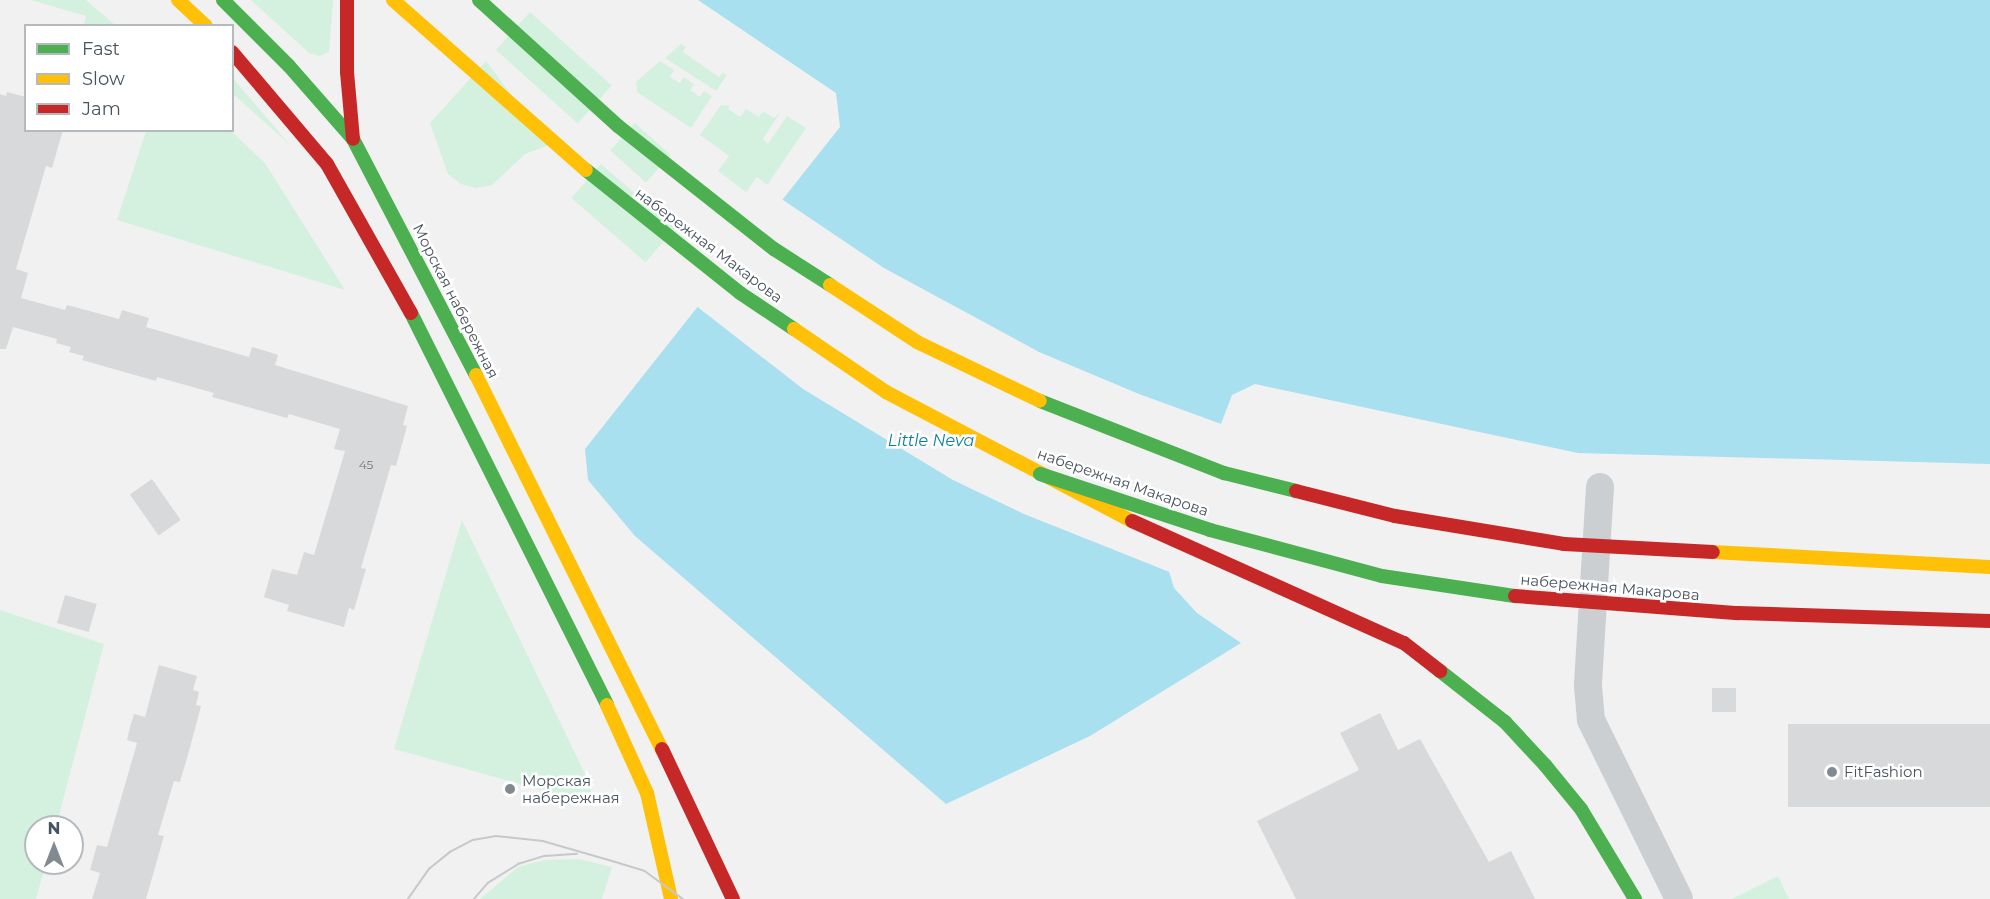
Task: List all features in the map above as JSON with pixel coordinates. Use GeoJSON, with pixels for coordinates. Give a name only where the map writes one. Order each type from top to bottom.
{"type":"FeatureCollection","features":[{"type":"Feature","properties":{"kind":"main road"},"geometry":{"type":"LineString","coordinates":[[178,0],[204,24]]}},
{"type":"Feature","properties":{"kind":"main road","name":"Морская набережная"},"geometry":{"type":"LineString","coordinates":[[223,0],[289,66],[353,139],[423,269],[725,876],[733,899]]}},
{"type":"Feature","properties":{"kind":"main road"},"geometry":{"type":"LineString","coordinates":[[347,0],[347,72],[353,139]]}},
{"type":"Feature","properties":{"kind":"main road","name":"набережная Макарова"},"geometry":{"type":"LineString","coordinates":[[393,0],[582,168],[740,292],[886,392],[1040,474],[1210,530],[1382,576],[1559,602],[1738,614],[1990,621]]}},
{"type":"Feature","properties":{"kind":"main road"},"geometry":{"type":"LineString","coordinates":[[479,0],[618,126],[765,242],[917,342],[1058,410],[1224,473],[1395,516],[1564,544],[1990,567]]}},
{"type":"Feature","properties":{"kind":"main road"},"geometry":{"type":"LineString","coordinates":[[234,54],[327,164],[396,283],[623,736],[647,793],[664,853],[671,899]]}},
{"type":"Feature","properties":{"kind":"main road"},"geometry":{"type":"LineString","coordinates":[[1040,474],[1160,536],[1404,643],[1504,722],[1545,765],[1581,809],[1635,899]]}},
{"type":"Feature","properties":{"kind":"street"},"geometry":{"type":"LineString","coordinates":[[1600,488],[1588,686],[1591,720],[1679,899]]}},
{"type":"Feature","properties":{"kind":"green space"},"geometry":{"type":"Polygon","coordinates":[[[31,0],[86,0],[114,24],[84,24],[86,16],[31,0]]]}},
{"type":"Feature","properties":{"kind":"green space"},"geometry":{"type":"Polygon","coordinates":[[[251,0],[333,0],[329,52],[319,56],[309,53],[251,0]]]}},
{"type":"Feature","properties":{"kind":"green space"},"geometry":{"type":"Polygon","coordinates":[[[530,12],[612,86],[578,124],[496,50],[530,12]]]}},
{"type":"Feature","properties":{"kind":"green space"},"geometry":{"type":"Polygon","coordinates":[[[681,44],[686,47],[683,52],[719,77],[723,72],[727,75],[716,91],[665,58],[681,44]]]}},
{"type":"Feature","properties":{"kind":"green space"},"geometry":{"type":"Polygon","coordinates":[[[486,61],[549,145],[525,154],[492,185],[476,188],[461,184],[448,174],[430,123],[486,61]]]}},
{"type":"Feature","properties":{"kind":"green space"},"geometry":{"type":"Polygon","coordinates":[[[660,61],[674,70],[670,77],[680,83],[684,77],[694,84],[690,90],[700,97],[704,91],[712,96],[691,128],[637,92],[636,82],[660,61]]]}},
{"type":"Feature","properties":{"kind":"green space"},"geometry":{"type":"Polygon","coordinates":[[[234,79],[289,144],[234,95],[234,79]]]}},
{"type":"Feature","properties":{"kind":"green space"},"geometry":{"type":"Polygon","coordinates":[[[721,105],[730,106],[728,109],[740,117],[746,109],[759,117],[763,111],[774,118],[781,111],[763,139],[768,144],[787,116],[806,128],[767,185],[757,177],[746,192],[718,171],[729,156],[700,135],[721,105]]]}},
{"type":"Feature","properties":{"kind":"green space"},"geometry":{"type":"Polygon","coordinates":[[[635,123],[671,155],[646,183],[610,150],[635,123]]]}},
{"type":"Feature","properties":{"kind":"green space"},"geometry":{"type":"Polygon","coordinates":[[[146,132],[232,132],[265,163],[345,290],[117,220],[146,132]]]}},
{"type":"Feature","properties":{"kind":"green space"},"geometry":{"type":"Polygon","coordinates":[[[601,164],[675,228],[645,262],[571,198],[601,164]]]}},
{"type":"Feature","properties":{"kind":"green space"},"geometry":{"type":"Polygon","coordinates":[[[462,520],[589,782],[591,791],[585,802],[394,749],[462,520]]]}},
{"type":"Feature","properties":{"kind":"green space"},"geometry":{"type":"Polygon","coordinates":[[[0,610],[104,644],[59,815],[24,815],[24,875],[43,875],[36,899],[0,899],[0,610]]]}},
{"type":"Feature","properties":{"kind":"green space"},"geometry":{"type":"Polygon","coordinates":[[[579,859],[612,867],[602,899],[480,899],[518,867],[544,860],[579,859]]]}},
{"type":"Feature","properties":{"kind":"green space"},"geometry":{"type":"Polygon","coordinates":[[[1778,876],[1789,899],[1732,899],[1778,876]]]}},
{"type":"Feature","properties":{"kind":"water","name":"Little Neva"},"geometry":{"type":"Polygon","coordinates":[[[698,0],[1990,0],[1990,464],[1578,453],[1255,384],[1232,395],[1167,565],[1174,588],[1197,613],[1241,643],[1090,736],[946,804],[635,536],[588,480],[585,449],[840,127],[836,93],[698,0]]]}},
{"type":"Feature","properties":{"kind":"pier"},"geometry":{"type":"Polygon","coordinates":[[[780,198],[884,268],[1039,352],[1139,394],[1224,425],[1170,565],[1172,573],[1024,514],[953,480],[803,389],[695,305],[780,198]]]}},
{"type":"Feature","properties":{"kind":"building"},"geometry":{"type":"Polygon","coordinates":[[[7,92],[24,96],[24,132],[62,132],[52,168],[46,166],[16,269],[28,273],[21,298],[65,310],[67,305],[119,319],[122,310],[149,318],[146,327],[249,357],[252,347],[266,351],[278,355],[275,365],[408,406],[403,425],[407,426],[396,466],[391,465],[361,568],[366,569],[354,610],[349,608],[344,627],[287,611],[289,605],[264,597],[272,569],[297,575],[304,552],[314,555],[345,451],[334,449],[340,429],[289,414],[287,418],[212,397],[214,393],[157,377],[156,381],[82,360],[84,356],[69,352],[71,347],[56,343],[57,339],[13,327],[6,349],[0,349],[0,94],[6,96],[7,92]]]}},
{"type":"Feature","properties":{"kind":"building"},"geometry":{"type":"Polygon","coordinates":[[[152,479],[181,520],[159,535],[130,494],[152,479]]]}},
{"type":"Feature","properties":{"kind":"building"},"geometry":{"type":"Polygon","coordinates":[[[65,595],[97,604],[89,632],[57,623],[65,595]]]}},
{"type":"Feature","properties":{"kind":"building"},"geometry":{"type":"Polygon","coordinates":[[[159,665],[197,676],[193,690],[199,692],[196,705],[201,706],[189,751],[180,782],[174,781],[158,835],[164,836],[146,899],[92,899],[100,873],[90,870],[97,845],[107,847],[137,743],[127,740],[130,727],[134,714],[145,717],[159,665]]]}},
{"type":"Feature","properties":{"kind":"building"},"geometry":{"type":"Polygon","coordinates":[[[1712,688],[1736,688],[1736,712],[1712,712],[1712,688]]]}},
{"type":"Feature","properties":{"kind":"building"},"geometry":{"type":"Polygon","coordinates":[[[1380,713],[1398,750],[1420,739],[1489,862],[1511,851],[1535,899],[1296,899],[1257,821],[1359,770],[1340,733],[1380,713]]]}},
{"type":"Feature","properties":{"kind":"building"},"geometry":{"type":"Polygon","coordinates":[[[1788,724],[1990,724],[1990,807],[1788,807],[1788,724]]]}},
{"type":"Feature","properties":{"kind":"tram line"},"geometry":{"type":"LineString","coordinates":[[408,899],[429,869],[450,852],[473,840],[496,836],[543,841],[645,871],[683,899]]}},
{"type":"Feature","properties":{"kind":"tram line"},"geometry":{"type":"LineString","coordinates":[[474,899],[488,883],[518,864],[545,856],[577,854]]}},
{"type":"Feature","properties":{"kind":"traffic: fast"},"geometry":{"type":"LineString","coordinates":[[223,0],[289,66],[353,139],[476,375]]}},
{"type":"Feature","properties":{"kind":"traffic: fast"},"geometry":{"type":"LineString","coordinates":[[479,0],[618,126]]}},
{"type":"Feature","properties":{"kind":"traffic: fast"},"geometry":{"type":"LineString","coordinates":[[618,126],[774,249],[830,285]]}},
{"type":"Feature","properties":{"kind":"traffic: fast"},"geometry":{"type":"LineString","coordinates":[[586,170],[740,293],[794,329]]}},
{"type":"Feature","properties":{"kind":"traffic: fast"},"geometry":{"type":"LineString","coordinates":[[411,313],[607,705]]}},
{"type":"Feature","properties":{"kind":"traffic: fast"},"geometry":{"type":"LineString","coordinates":[[1040,401],[1224,473],[1296,491]]}},
{"type":"Feature","properties":{"kind":"traffic: fast"},"geometry":{"type":"LineString","coordinates":[[1040,474],[1210,530],[1382,576],[1515,596]]}},
{"type":"Feature","properties":{"kind":"traffic: fast"},"geometry":{"type":"LineString","coordinates":[[1440,671],[1505,722],[1545,765],[1581,809],[1635,899]]}},
{"type":"Feature","properties":{"kind":"traffic: slow"},"geometry":{"type":"LineString","coordinates":[[178,0],[204,24]]}},
{"type":"Feature","properties":{"kind":"traffic: slow"},"geometry":{"type":"LineString","coordinates":[[393,0],[586,170]]}},
{"type":"Feature","properties":{"kind":"traffic: slow"},"geometry":{"type":"LineString","coordinates":[[830,285],[917,342],[1040,401]]}},
{"type":"Feature","properties":{"kind":"traffic: slow"},"geometry":{"type":"LineString","coordinates":[[794,329],[886,392],[1132,521]]}},
{"type":"Feature","properties":{"kind":"traffic: slow"},"geometry":{"type":"LineString","coordinates":[[476,375],[662,749]]}},
{"type":"Feature","properties":{"kind":"traffic: slow"},"geometry":{"type":"LineString","coordinates":[[1713,552],[1990,567]]}},
{"type":"Feature","properties":{"kind":"traffic: slow"},"geometry":{"type":"LineString","coordinates":[[607,705],[647,793],[671,899]]}},
{"type":"Feature","properties":{"kind":"traffic: jam"},"geometry":{"type":"LineString","coordinates":[[347,0],[347,72],[353,139]]}},
{"type":"Feature","properties":{"kind":"traffic: jam"},"geometry":{"type":"LineString","coordinates":[[234,54],[327,164],[411,313]]}},
{"type":"Feature","properties":{"kind":"traffic: jam"},"geometry":{"type":"LineString","coordinates":[[1296,491],[1395,516],[1564,544],[1713,552]]}},
{"type":"Feature","properties":{"kind":"traffic: jam"},"geometry":{"type":"LineString","coordinates":[[1132,521],[1404,643],[1440,671]]}},
{"type":"Feature","properties":{"kind":"traffic: jam"},"geometry":{"type":"LineString","coordinates":[[1515,596],[1738,613],[1990,621]]}},
{"type":"Feature","properties":{"kind":"traffic: jam"},"geometry":{"type":"LineString","coordinates":[[662,749],[733,899]]}},
{"type":"Feature","properties":{"kind":"place","name":"FitFashion"},"geometry":{"type":"Point","coordinates":[1832,772]}},
{"type":"Feature","properties":{"kind":"place","name":"Морская набережная"},"geometry":{"type":"Point","coordinates":[510,789]}}]}
